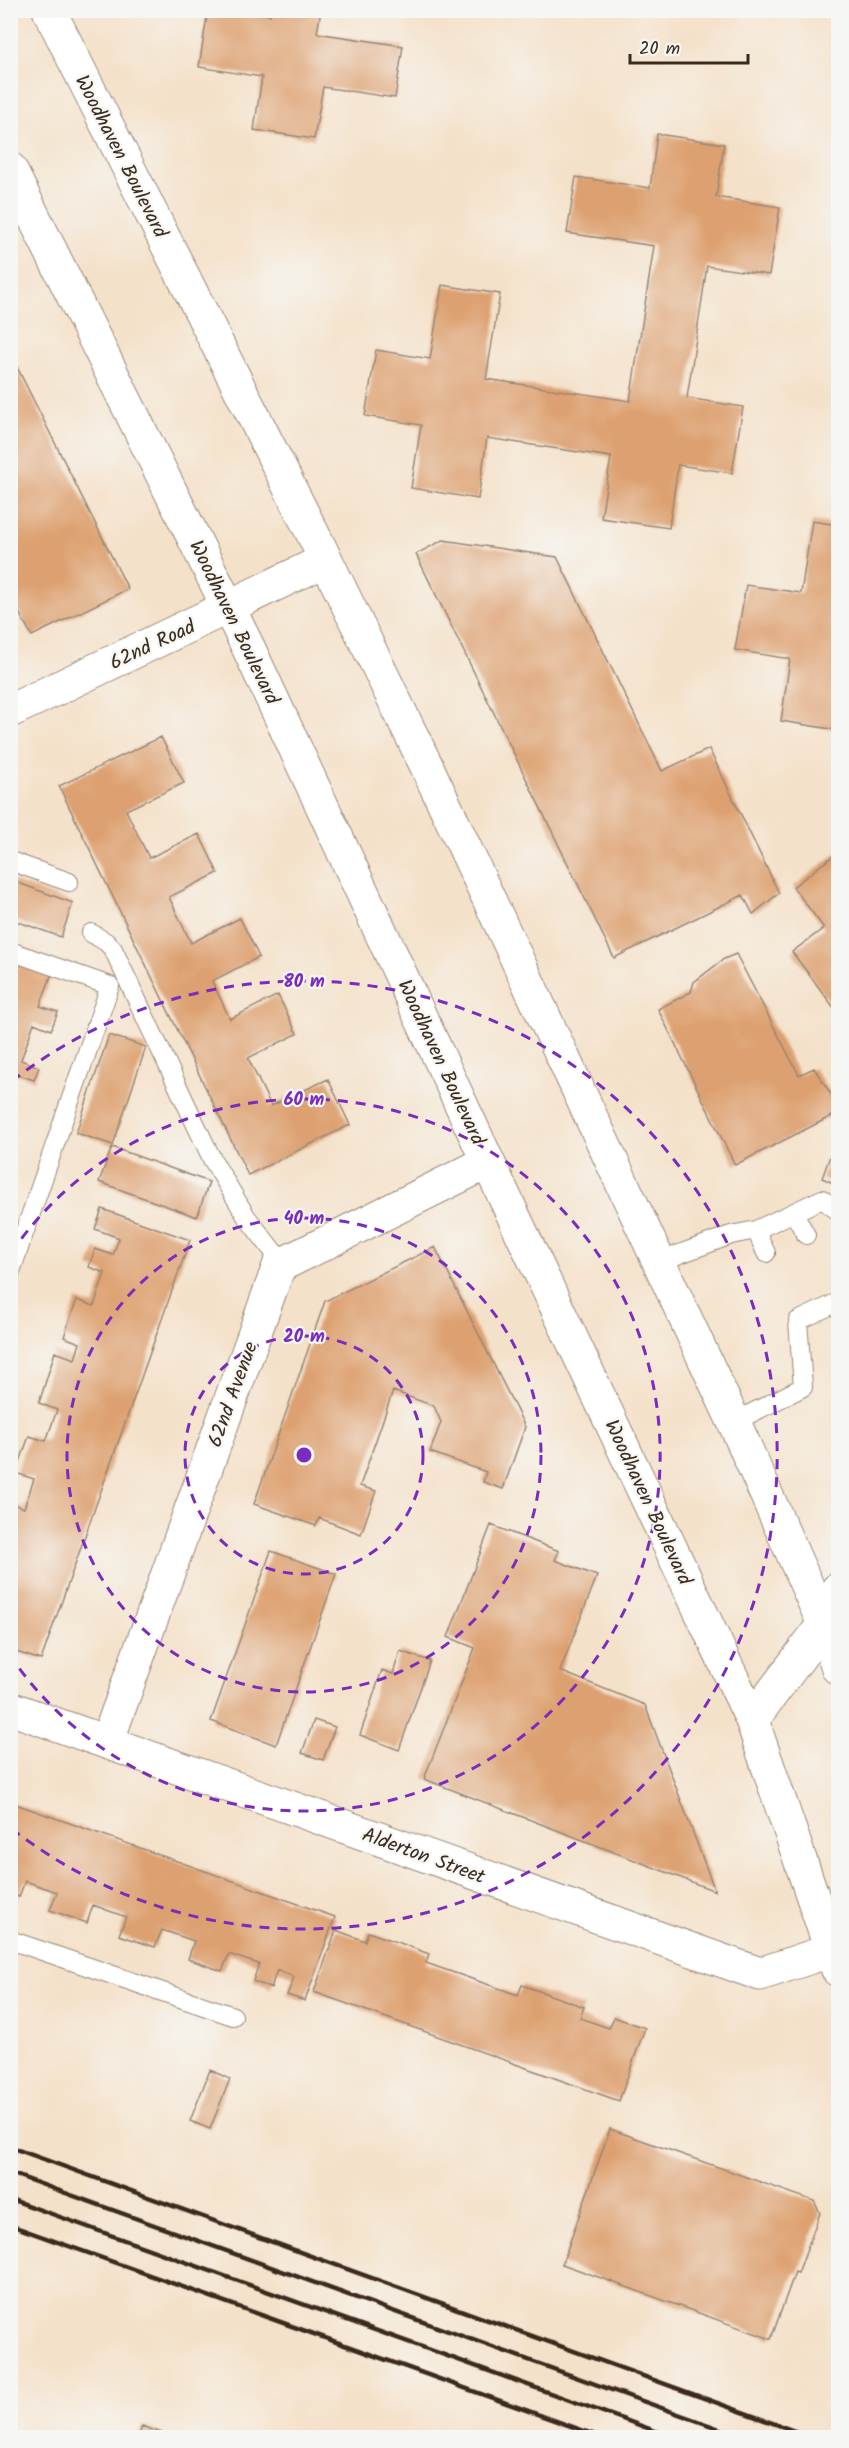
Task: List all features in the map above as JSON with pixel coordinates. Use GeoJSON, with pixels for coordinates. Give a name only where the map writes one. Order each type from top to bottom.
{"type":"FeatureCollection","features":[{"type":"Feature","properties":{"kind":"main road","name":"Woodhaven Boulevard"},"geometry":{"type":"LineString","coordinates":[[49,10],[326,560],[426,765],[734,1422],[824,1624],[838,1668]]}},
{"type":"Feature","properties":{"kind":"main road","name":"Woodhaven Boulevard"},"geometry":{"type":"LineString","coordinates":[[10,169],[230,608],[488,1162],[752,1720],[836,1956]]}},
{"type":"Feature","properties":{"kind":"main road","name":"62nd Road"},"geometry":{"type":"LineString","coordinates":[[10,711],[230,608],[326,560]]}},
{"type":"Feature","properties":{"kind":"main road"},"geometry":{"type":"LineString","coordinates":[[283,1264],[488,1162]]}},
{"type":"Feature","properties":{"kind":"main road","name":"62nd Avenue"},"geometry":{"type":"LineString","coordinates":[[107,1742],[279,1266],[283,1264]]}},
{"type":"Feature","properties":{"kind":"main road"},"geometry":{"type":"LineString","coordinates":[[752,1720],[824,1624],[838,1589]]}},
{"type":"Feature","properties":{"kind":"main road","name":"Alderton Street"},"geometry":{"type":"LineString","coordinates":[[10,1708],[760,1974],[836,1956]]}},
{"type":"Feature","properties":{"kind":"lane"},"geometry":{"type":"LineString","coordinates":[[10,861],[69,882]]}},
{"type":"Feature","properties":{"kind":"lane"},"geometry":{"type":"LineString","coordinates":[[91,933],[113,949],[212,1159],[241,1209],[283,1264]]}},
{"type":"Feature","properties":{"kind":"lane"},"geometry":{"type":"LineString","coordinates":[[10,951],[110,986],[10,1274]]}},
{"type":"Feature","properties":{"kind":"lane"},"geometry":{"type":"LineString","coordinates":[[658,1262],[731,1235],[756,1230],[822,1199],[838,1211]]}},
{"type":"Feature","properties":{"kind":"lane"},"geometry":{"type":"LineString","coordinates":[[795,1213],[806,1235]]}},
{"type":"Feature","properties":{"kind":"lane"},"geometry":{"type":"LineString","coordinates":[[756,1230],[766,1253]]}},
{"type":"Feature","properties":{"kind":"lane"},"geometry":{"type":"LineString","coordinates":[[734,1422],[803,1387],[794,1313],[835,1297]]}},
{"type":"Feature","properties":{"kind":"lane"},"geometry":{"type":"LineString","coordinates":[[10,1940],[233,2016]]}},
{"type":"Feature","properties":{"kind":"building"},"geometry":{"type":"Polygon","coordinates":[[[208,10],[238,10],[270,15],[270,10],[321,10],[317,33],[403,46],[395,98],[323,87],[314,139],[254,130],[262,77],[199,67],[208,10]]]}},
{"type":"Feature","properties":{"kind":"building"},"geometry":{"type":"Polygon","coordinates":[[[657,134],[724,144],[716,197],[780,207],[769,275],[707,266],[687,398],[743,407],[732,473],[678,465],[669,528],[601,518],[611,457],[487,438],[478,499],[411,488],[421,425],[365,416],[376,350],[430,359],[442,285],[500,294],[486,379],[630,401],[654,246],[567,233],[576,177],[650,188],[657,134]]]}},
{"type":"Feature","properties":{"kind":"building"},"geometry":{"type":"Polygon","coordinates":[[[10,353],[128,589],[32,636],[10,596],[10,353]]]}},
{"type":"Feature","properties":{"kind":"building"},"geometry":{"type":"Polygon","coordinates":[[[812,521],[838,525],[838,730],[781,721],[790,659],[735,650],[746,585],[801,593],[812,521]]]}},
{"type":"Feature","properties":{"kind":"building"},"geometry":{"type":"Polygon","coordinates":[[[443,540],[557,557],[662,771],[709,749],[779,893],[753,914],[743,895],[614,958],[416,554],[443,540]]]}},
{"type":"Feature","properties":{"kind":"building"},"geometry":{"type":"Polygon","coordinates":[[[161,737],[184,783],[126,810],[149,858],[199,834],[218,873],[169,897],[191,943],[240,918],[259,957],[212,981],[230,1019],[278,995],[297,1034],[248,1058],[271,1106],[328,1079],[350,1125],[248,1175],[59,786],[161,737]]]}},
{"type":"Feature","properties":{"kind":"building"},"geometry":{"type":"Polygon","coordinates":[[[838,852],[838,1013],[792,952],[824,928],[793,887],[838,852]]]}},
{"type":"Feature","properties":{"kind":"building"},"geometry":{"type":"Polygon","coordinates":[[[10,880],[73,903],[61,937],[10,919],[10,880]]]}},
{"type":"Feature","properties":{"kind":"building"},"geometry":{"type":"Polygon","coordinates":[[[10,953],[54,968],[40,1006],[58,1012],[51,1030],[34,1023],[21,1060],[39,1067],[34,1080],[16,1074],[10,1088],[10,953]]]}},
{"type":"Feature","properties":{"kind":"building"},"geometry":{"type":"Polygon","coordinates":[[[736,954],[799,1075],[814,1068],[838,1105],[838,1113],[735,1165],[658,1009],[691,992],[694,982],[724,959],[736,954]]]}},
{"type":"Feature","properties":{"kind":"building"},"geometry":{"type":"Polygon","coordinates":[[[109,1035],[146,1047],[113,1145],[76,1133],[109,1035]]]}},
{"type":"Feature","properties":{"kind":"building"},"geometry":{"type":"Polygon","coordinates":[[[838,1134],[838,1185],[822,1178],[838,1134]]]}},
{"type":"Feature","properties":{"kind":"building"},"geometry":{"type":"Polygon","coordinates":[[[112,1147],[209,1182],[197,1217],[99,1182],[112,1147]]]}},
{"type":"Feature","properties":{"kind":"building"},"geometry":{"type":"Polygon","coordinates":[[[102,1209],[190,1240],[41,1660],[10,1650],[10,1503],[24,1508],[34,1479],[16,1473],[29,1436],[46,1441],[57,1410],[39,1403],[55,1352],[75,1359],[80,1343],[64,1337],[77,1300],[94,1306],[105,1273],[89,1267],[95,1249],[113,1255],[119,1238],[95,1229],[102,1209]]]}},
{"type":"Feature","properties":{"kind":"building"},"geometry":{"type":"Polygon","coordinates":[[[435,1247],[525,1427],[503,1489],[483,1482],[486,1472],[430,1452],[441,1422],[434,1406],[393,1391],[360,1486],[376,1491],[361,1534],[319,1518],[316,1526],[254,1504],[325,1301],[435,1247]]]}},
{"type":"Feature","properties":{"kind":"building"},"geometry":{"type":"Polygon","coordinates":[[[491,1525],[559,1551],[555,1560],[597,1576],[560,1671],[645,1705],[715,1891],[424,1779],[475,1648],[448,1637],[491,1525]]]}},
{"type":"Feature","properties":{"kind":"building"},"geometry":{"type":"Polygon","coordinates":[[[271,1551],[336,1574],[276,1745],[211,1721],[271,1551]]]}},
{"type":"Feature","properties":{"kind":"building"},"geometry":{"type":"Polygon","coordinates":[[[400,1651],[430,1661],[399,1750],[360,1735],[382,1670],[393,1674],[400,1651]]]}},
{"type":"Feature","properties":{"kind":"building"},"geometry":{"type":"Polygon","coordinates":[[[314,1720],[335,1727],[323,1760],[302,1753],[314,1720]]]}},
{"type":"Feature","properties":{"kind":"building"},"geometry":{"type":"Polygon","coordinates":[[[10,1802],[335,1917],[305,2001],[287,1995],[294,1977],[277,1970],[271,1988],[253,1981],[259,1964],[229,1954],[222,1971],[188,1959],[194,1941],[162,1930],[155,1947],[119,1935],[126,1917],[93,1905],[87,1923],[50,1910],[57,1892],[25,1881],[19,1897],[10,1894],[10,1802]]]}},
{"type":"Feature","properties":{"kind":"building"},"geometry":{"type":"Polygon","coordinates":[[[336,1930],[365,1941],[368,1932],[400,1943],[429,1954],[426,1963],[518,1995],[522,1985],[584,2007],[580,2018],[609,2028],[614,2017],[645,2028],[619,2101],[314,1992],[336,1930]]]}},
{"type":"Feature","properties":{"kind":"building"},"geometry":{"type":"Polygon","coordinates":[[[210,2070],[230,2079],[210,2129],[190,2121],[210,2070]]]}},
{"type":"Feature","properties":{"kind":"building"},"geometry":{"type":"Polygon","coordinates":[[[610,2129],[814,2201],[820,2213],[798,2273],[795,2272],[771,2339],[562,2264],[610,2129]]]}},
{"type":"Feature","properties":{"kind":"building"},"geometry":{"type":"Polygon","coordinates":[[[142,2426],[164,2434],[163,2438],[138,2438],[142,2426]]]}},
{"type":"Feature","properties":{"kind":"railway"},"geometry":{"type":"LineString","coordinates":[[10,2147],[814,2438]]}},
{"type":"Feature","properties":{"kind":"railway"},"geometry":{"type":"LineString","coordinates":[[10,2173],[745,2438]]}},
{"type":"Feature","properties":{"kind":"railway"},"geometry":{"type":"LineString","coordinates":[[10,2199],[675,2438]]}},
{"type":"Feature","properties":{"kind":"railway"},"geometry":{"type":"LineString","coordinates":[[10,2225],[604,2438]]}}]}
